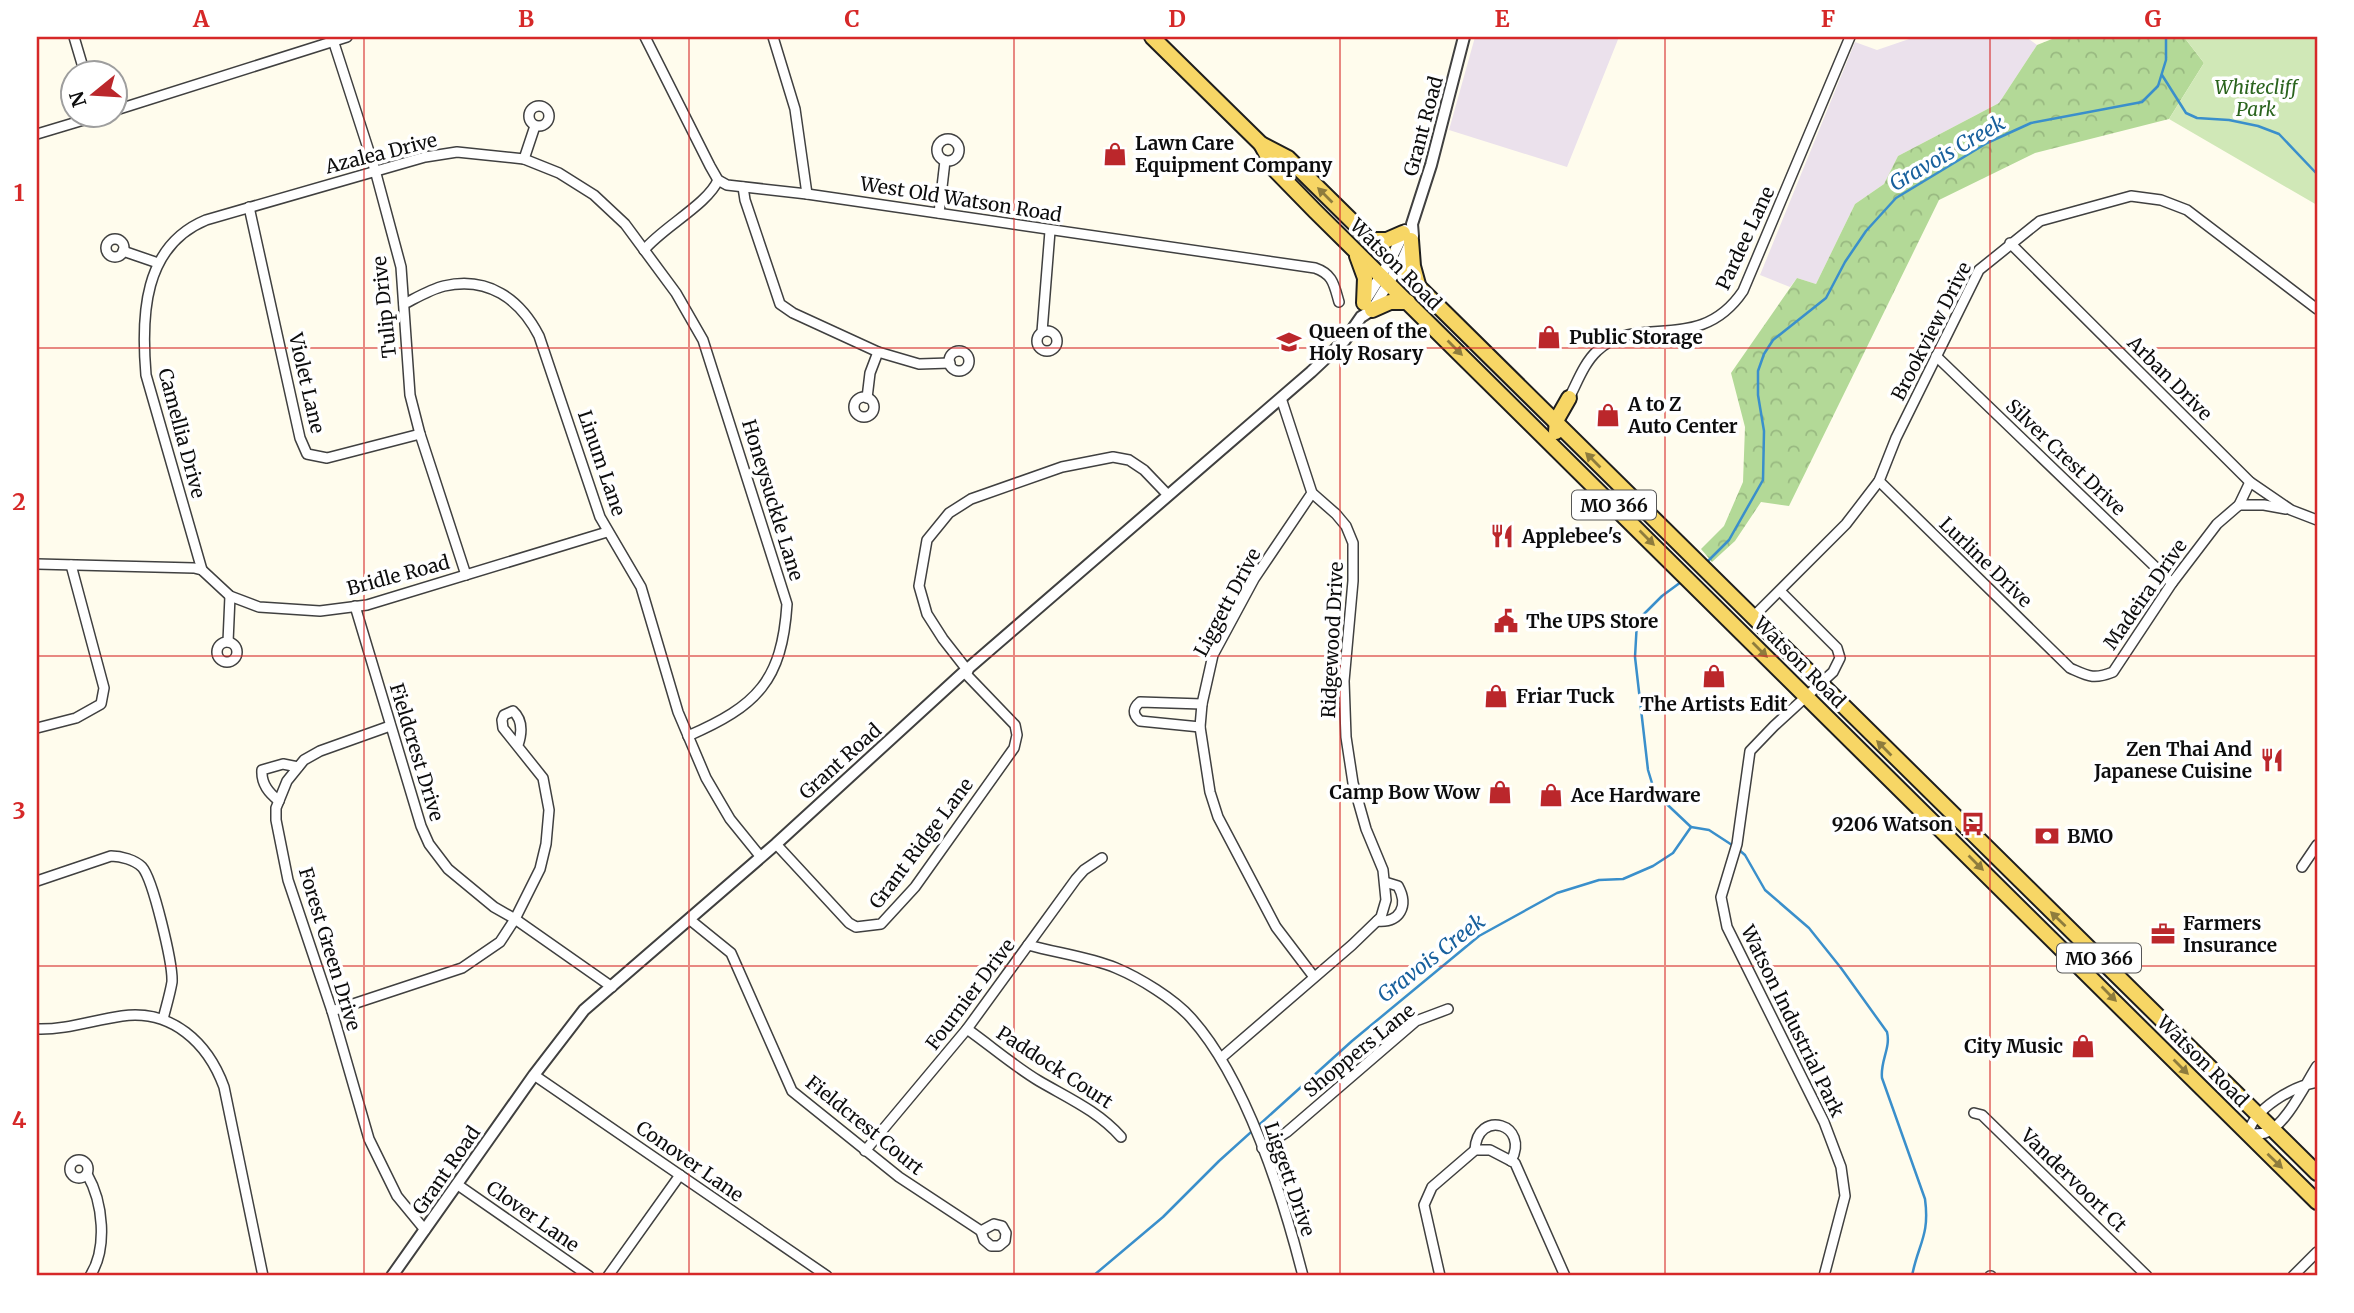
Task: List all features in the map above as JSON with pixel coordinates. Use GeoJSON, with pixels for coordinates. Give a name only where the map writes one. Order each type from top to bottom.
{"type":"FeatureCollection","features":[{"type":"Feature","properties":{"kind":"main road","name":"Watson Road"},"geometry":{"type":"LineString","coordinates":[[1152,37],[1261,144],[1288,158],[1542,410],[1559,437],[1681,572],[2317,1202]]}},
{"type":"Feature","properties":{"kind":"main road","name":"Watson Road"},"geometry":{"type":"LineString","coordinates":[[1261,144],[1275,170],[1353,249],[1408,302],[1694,559],[2317,1173]]}},
{"type":"Feature","properties":{"kind":"main road"},"geometry":{"type":"LineString","coordinates":[[1370,240],[1387,240],[1409,232],[1419,289]]}},
{"type":"Feature","properties":{"kind":"main road"},"geometry":{"type":"LineString","coordinates":[[1353,249],[1365,278],[1366,310],[1390,302],[1408,302]]}},
{"type":"Feature","properties":{"kind":"main road"},"geometry":{"type":"LineString","coordinates":[[1542,410],[1569,398]]}},
{"type":"Feature","properties":{"kind":"main road"},"geometry":{"type":"LineString","coordinates":[[1559,437],[1569,398]]}},
{"type":"Feature","properties":{"kind":"street"},"geometry":{"type":"LineString","coordinates":[[74,37],[81,60]]}},
{"type":"Feature","properties":{"kind":"street"},"geometry":{"type":"LineString","coordinates":[[130,105],[327,40],[347,37]]}},
{"type":"Feature","properties":{"kind":"street"},"geometry":{"type":"LineString","coordinates":[[645,37],[718,180],[708,195],[653,239],[645,250]]}},
{"type":"Feature","properties":{"kind":"street"},"geometry":{"type":"LineString","coordinates":[[774,37],[794,109],[807,194]]}},
{"type":"Feature","properties":{"kind":"street","name":"Grant Road"},"geometry":{"type":"LineString","coordinates":[[392,1276],[584,1010],[776,844],[966,672],[1345,340],[1385,280],[1409,232],[1425,185],[1464,37]]}},
{"type":"Feature","properties":{"kind":"street","name":"Pardee Lane"},"geometry":{"type":"LineString","coordinates":[[1569,398],[1587,364],[1608,342],[1623,336],[1701,326],[1733,307],[1744,291],[1850,37]]}},
{"type":"Feature","properties":{"kind":"street","name":"Tulip Drive"},"geometry":{"type":"LineString","coordinates":[[327,40],[376,170],[401,267],[410,395],[466,575]]}},
{"type":"Feature","properties":{"kind":"street"},"geometry":{"type":"LineString","coordinates":[[523,159],[536,126]]}},
{"type":"Feature","properties":{"kind":"street"},"geometry":{"type":"LineString","coordinates":[[37,134],[60,127]]}},
{"type":"Feature","properties":{"kind":"street","name":"Azalea Drive"},"geometry":{"type":"LineString","coordinates":[[158,263],[167,247],[191,226],[376,170],[457,152],[491,153],[523,159],[559,173],[594,195],[625,223],[645,250]]}},
{"type":"Feature","properties":{"kind":"street"},"geometry":{"type":"LineString","coordinates":[[939,213],[945,161]]}},
{"type":"Feature","properties":{"kind":"street","name":"West Old Watson Road"},"geometry":{"type":"LineString","coordinates":[[718,180],[727,185],[807,194],[1315,268],[1325,271],[1333,280],[1339,302]]}},
{"type":"Feature","properties":{"kind":"street"},"geometry":{"type":"LineString","coordinates":[[743,187],[780,304],[793,313],[878,352],[919,364],[950,363]]}},
{"type":"Feature","properties":{"kind":"street","name":"Brookview Drive"},"geometry":{"type":"LineString","coordinates":[[1752,618],[1846,524],[1879,481],[1896,438],[1979,270],[2040,221],[2131,196],[2161,200],[2187,210],[2317,309]]}},
{"type":"Feature","properties":{"kind":"street","name":"Violet Lane"},"geometry":{"type":"LineString","coordinates":[[249,207],[300,438],[307,454],[327,458],[420,434]]}},
{"type":"Feature","properties":{"kind":"street"},"geometry":{"type":"LineString","coordinates":[[1042,332],[1050,231]]}},
{"type":"Feature","properties":{"kind":"street","name":"Arban Drive"},"geometry":{"type":"LineString","coordinates":[[2010,243],[2249,482],[2291,510],[2317,520]]}},
{"type":"Feature","properties":{"kind":"street","name":"Honeysuckle Lane"},"geometry":{"type":"LineString","coordinates":[[645,250],[676,293],[704,340],[787,604],[780,655],[757,695],[740,710],[688,736]]}},
{"type":"Feature","properties":{"kind":"street"},"geometry":{"type":"LineString","coordinates":[[123,251],[158,263]]}},
{"type":"Feature","properties":{"kind":"street","name":"Camellia Drive"},"geometry":{"type":"LineString","coordinates":[[158,263],[149,289],[145,329],[146,375],[202,570]]}},
{"type":"Feature","properties":{"kind":"street","name":"Linum Lane"},"geometry":{"type":"LineString","coordinates":[[404,304],[444,286],[493,287],[530,319],[539,336],[600,517],[641,587],[678,712],[688,736],[706,778],[730,818],[760,856]]}},
{"type":"Feature","properties":{"kind":"street"},"geometry":{"type":"LineString","coordinates":[[867,398],[870,373],[878,352]]}},
{"type":"Feature","properties":{"kind":"street","name":"Silver Crest Drive"},"geometry":{"type":"LineString","coordinates":[[1936,356],[2172,583]]}},
{"type":"Feature","properties":{"kind":"street"},"geometry":{"type":"LineString","coordinates":[[1280,398],[1312,493]]}},
{"type":"Feature","properties":{"kind":"street"},"geometry":{"type":"LineString","coordinates":[[966,672],[927,614],[919,586],[927,540],[949,513],[971,499],[1062,467],[1113,457],[1129,460],[1144,470],[1167,494]]}},
{"type":"Feature","properties":{"kind":"street","name":"Lurline Drive"},"geometry":{"type":"LineString","coordinates":[[1879,481],[2070,668]]}},
{"type":"Feature","properties":{"kind":"street","name":"Madeira Drive"},"geometry":{"type":"LineString","coordinates":[[2070,668],[2090,677],[2100,677],[2113,672],[2172,583],[2217,524],[2239,505],[2249,482]]}},
{"type":"Feature","properties":{"kind":"street","name":"Liggett Drive"},"geometry":{"type":"LineString","coordinates":[[1312,493],[1254,579],[1213,655],[1202,704],[1200,727],[1210,792],[1218,817],[1276,927],[1314,977]]}},
{"type":"Feature","properties":{"kind":"street","name":"Ridgewood Drive"},"geometry":{"type":"LineString","coordinates":[[1221,1058],[1377,921],[1386,900],[1385,882],[1353,783],[1346,737],[1344,681],[1353,581],[1353,543],[1346,526],[1336,513],[1312,493]]}},
{"type":"Feature","properties":{"kind":"street"},"geometry":{"type":"LineString","coordinates":[[2239,505],[2264,505],[2291,510]]}},
{"type":"Feature","properties":{"kind":"street","name":"Bridle Road"},"geometry":{"type":"LineString","coordinates":[[202,570],[230,596],[259,607],[320,611],[367,605],[607,532]]}},
{"type":"Feature","properties":{"kind":"street"},"geometry":{"type":"LineString","coordinates":[[37,564],[202,570]]}},
{"type":"Feature","properties":{"kind":"street"},"geometry":{"type":"LineString","coordinates":[[37,728],[76,718],[101,704],[104,694],[71,565]]}},
{"type":"Feature","properties":{"kind":"street"},"geometry":{"type":"LineString","coordinates":[[1780,591],[1837,648],[1839,664],[1820,684]]}},
{"type":"Feature","properties":{"kind":"street"},"geometry":{"type":"LineString","coordinates":[[228,642],[230,596]]}},
{"type":"Feature","properties":{"kind":"street","name":"Fieldcrest Drive"},"geometry":{"type":"LineString","coordinates":[[355,606],[390,726],[429,844],[448,869],[494,907],[516,919],[612,987]]}},
{"type":"Feature","properties":{"kind":"street","name":"Grant Ridge Lane"},"geometry":{"type":"LineString","coordinates":[[776,844],[849,923],[856,927],[881,924],[915,887],[1014,748],[1017,734],[1015,725],[966,672]]}},
{"type":"Feature","properties":{"kind":"street","name":"Watson Industrial Park"},"geometry":{"type":"LineString","coordinates":[[1820,684],[1750,751],[1737,844],[1721,897],[1727,927],[1824,1122],[1841,1167],[1845,1196],[1824,1276]]}},
{"type":"Feature","properties":{"kind":"street"},"geometry":{"type":"LineString","coordinates":[[1200,727],[1140,721],[1134,711],[1140,702],[1202,704]]}},
{"type":"Feature","properties":{"kind":"street","name":"Forest Green Drive"},"geometry":{"type":"LineString","coordinates":[[390,726],[320,751],[304,760],[287,781],[279,801],[276,820],[288,880],[332,1011],[369,1139],[397,1196],[425,1230]]}},
{"type":"Feature","properties":{"kind":"street"},"geometry":{"type":"LineString","coordinates":[[332,1011],[462,968],[500,942],[516,919],[540,869],[546,844],[549,810],[543,778],[518,745]]}},
{"type":"Feature","properties":{"kind":"street"},"geometry":{"type":"LineString","coordinates":[[279,801],[265,786],[261,777],[262,770],[283,764],[298,767]]}},
{"type":"Feature","properties":{"kind":"street"},"geometry":{"type":"LineString","coordinates":[[2302,867],[2317,845]]}},
{"type":"Feature","properties":{"kind":"street"},"geometry":{"type":"LineString","coordinates":[[37,881],[111,856],[119,856],[142,867],[149,881],[171,961],[172,982],[163,1019]]}},
{"type":"Feature","properties":{"kind":"street","name":"Fournier Drive"},"geometry":{"type":"LineString","coordinates":[[865,1151],[967,1029],[1076,879],[1102,858]]}},
{"type":"Feature","properties":{"kind":"street","name":"Ridgewood Drive"},"geometry":{"type":"LineString","coordinates":[[1377,921],[1388,922],[1399,915],[1403,904],[1398,886],[1385,882]]}},
{"type":"Feature","properties":{"kind":"street","name":"Fieldcrest Court"},"geometry":{"type":"LineString","coordinates":[[689,919],[731,953],[792,1091],[899,1177],[981,1231]]}},
{"type":"Feature","properties":{"kind":"street","name":"Liggett Drive"},"geometry":{"type":"LineString","coordinates":[[1028,945],[1115,968],[1141,981],[1190,1017],[1221,1058],[1250,1118],[1294,1242],[1303,1276]]}},
{"type":"Feature","properties":{"kind":"street","name":"Shoppers Lane"},"geometry":{"type":"LineString","coordinates":[[1262,1148],[1287,1132],[1416,1021],[1448,1009]]}},
{"type":"Feature","properties":{"kind":"street"},"geometry":{"type":"LineString","coordinates":[[37,1029],[72,1027],[125,1016],[163,1019],[200,1044],[218,1071],[223,1087],[263,1276]]}},
{"type":"Feature","properties":{"kind":"street","name":"Paddock Court"},"geometry":{"type":"LineString","coordinates":[[967,1029],[1037,1080],[1095,1113],[1109,1123],[1121,1137]]}},
{"type":"Feature","properties":{"kind":"street"},"geometry":{"type":"LineString","coordinates":[[2312,1083],[2267,1105],[2250,1123],[2248,1134],[2264,1133],[2282,1120],[2312,1083],[2317,1066]]}},
{"type":"Feature","properties":{"kind":"street","name":"Conover Lane"},"geometry":{"type":"LineString","coordinates":[[534,1076],[827,1276]]}},
{"type":"Feature","properties":{"kind":"street","name":"Vandervoort Ct"},"geometry":{"type":"LineString","coordinates":[[1974,1113],[1982,1115],[2147,1276]]}},
{"type":"Feature","properties":{"kind":"street"},"geometry":{"type":"LineString","coordinates":[[1475,1150],[1477,1135],[1482,1129],[1487,1126],[1504,1126],[1516,1141],[1516,1152],[1511,1161]]}},
{"type":"Feature","properties":{"kind":"street"},"geometry":{"type":"LineString","coordinates":[[1440,1276],[1424,1205],[1432,1187],[1475,1150],[1490,1150],[1514,1163],[1565,1276]]}},
{"type":"Feature","properties":{"kind":"street"},"geometry":{"type":"LineString","coordinates":[[87,1174],[97,1195],[101,1244],[95,1268],[90,1276]]}},
{"type":"Feature","properties":{"kind":"street"},"geometry":{"type":"LineString","coordinates":[[608,1276],[680,1175]]}},
{"type":"Feature","properties":{"kind":"street","name":"Clover Lane"},"geometry":{"type":"LineString","coordinates":[[458,1185],[589,1276]]}},
{"type":"Feature","properties":{"kind":"street"},"geometry":{"type":"LineString","coordinates":[[2293,1276],[2317,1252]]}},
{"type":"Feature","properties":{"kind":"shaded area"},"geometry":{"type":"Polygon","coordinates":[[[1475,37],[1619,37],[1567,167],[1449,130],[1475,37]]]}},
{"type":"Feature","properties":{"kind":"shaded area"},"geometry":{"type":"Polygon","coordinates":[[[1915,37],[2026,37],[2037,45],[1999,103],[1898,156],[1884,184],[1855,204],[1816,284],[1797,278],[1790,287],[1760,275],[1855,42],[1877,50],[1915,37]]]}},
{"type":"Feature","properties":{"kind":"green space"},"geometry":{"type":"Polygon","coordinates":[[[2057,37],[2184,37],[2204,63],[2169,119],[2035,153],[1939,200],[1789,506],[1761,502],[1735,541],[1712,562],[1701,549],[1724,526],[1743,482],[1745,427],[1731,373],[1797,278],[1816,284],[1855,204],[1884,184],[1898,156],[1999,103],[2037,45],[2057,37]]]}},
{"type":"Feature","properties":{"kind":"green space","name":"Whitecliff Park"},"geometry":{"type":"Polygon","coordinates":[[[2184,37],[2317,37],[2317,205],[2169,119],[2204,63],[2184,37]]]}},
{"type":"Feature","properties":{"kind":"waterway","name":"Gravois Creek"},"geometry":{"type":"LineString","coordinates":[[1706,563],[1729,540],[1763,480],[1764,431],[1758,395],[1758,371],[1764,354],[1773,340],[1826,298],[1845,262],[1866,231],[1896,198],[1987,143],[2031,123],[2142,102],[2158,86],[2166,60],[2166,37]]}},
{"type":"Feature","properties":{"kind":"waterway"},"geometry":{"type":"LineString","coordinates":[[2162,75],[2186,113],[2197,118],[2229,120],[2258,126],[2279,134],[2317,174]]}},
{"type":"Feature","properties":{"kind":"waterway","name":"Gravois Creek"},"geometry":{"type":"LineString","coordinates":[[1093,1276],[1163,1217],[1219,1161],[1352,1041],[1479,936],[1557,893],[1599,880],[1623,879],[1653,866],[1673,853],[1691,827],[1655,793],[1648,770],[1635,657],[1637,621],[1662,596],[1681,582]]}},
{"type":"Feature","properties":{"kind":"waterway"},"geometry":{"type":"LineString","coordinates":[[1691,827],[1709,830],[1732,845]]}},
{"type":"Feature","properties":{"kind":"waterway"},"geometry":{"type":"LineString","coordinates":[[1738,849],[1745,855],[1765,890],[1809,928],[1887,1032],[1888,1044],[1882,1078],[1925,1199],[1925,1231],[1912,1276]]}},
{"type":"Feature","properties":{"kind":"place","name":"Lawn Care Equipment Company"},"geometry":{"type":"Point","coordinates":[1115,154]}},
{"type":"Feature","properties":{"kind":"place","name":"Public Storage"},"geometry":{"type":"Point","coordinates":[1549,337]}},
{"type":"Feature","properties":{"kind":"place","name":"Queen of the Holy Rosary"},"geometry":{"type":"Point","coordinates":[1289,342]}},
{"type":"Feature","properties":{"kind":"place","name":"A to Z Auto Center"},"geometry":{"type":"Point","coordinates":[1608,415]}},
{"type":"Feature","properties":{"kind":"place","name":"Applebee's"},"geometry":{"type":"Point","coordinates":[1502,536]}},
{"type":"Feature","properties":{"kind":"place","name":"The UPS Store"},"geometry":{"type":"Point","coordinates":[1506,621]}},
{"type":"Feature","properties":{"kind":"place","name":"The Artists Edit"},"geometry":{"type":"Point","coordinates":[1714,676]}},
{"type":"Feature","properties":{"kind":"place","name":"Friar Tuck"},"geometry":{"type":"Point","coordinates":[1496,696]}},
{"type":"Feature","properties":{"kind":"place","name":"Zen Thai And Japanese Cuisine"},"geometry":{"type":"Point","coordinates":[2272,760]}},
{"type":"Feature","properties":{"kind":"place","name":"Camp Bow Wow"},"geometry":{"type":"Point","coordinates":[1500,792]}},
{"type":"Feature","properties":{"kind":"place","name":"Ace Hardware"},"geometry":{"type":"Point","coordinates":[1551,795]}},
{"type":"Feature","properties":{"kind":"place","name":"9206 Watson"},"geometry":{"type":"Point","coordinates":[1973,824]}},
{"type":"Feature","properties":{"kind":"place","name":"BMO"},"geometry":{"type":"Point","coordinates":[2047,836]}},
{"type":"Feature","properties":{"kind":"place","name":"Farmers Insurance"},"geometry":{"type":"Point","coordinates":[2163,934]}},
{"type":"Feature","properties":{"kind":"place","name":"City Music"},"geometry":{"type":"Point","coordinates":[2083,1046]}}]}
